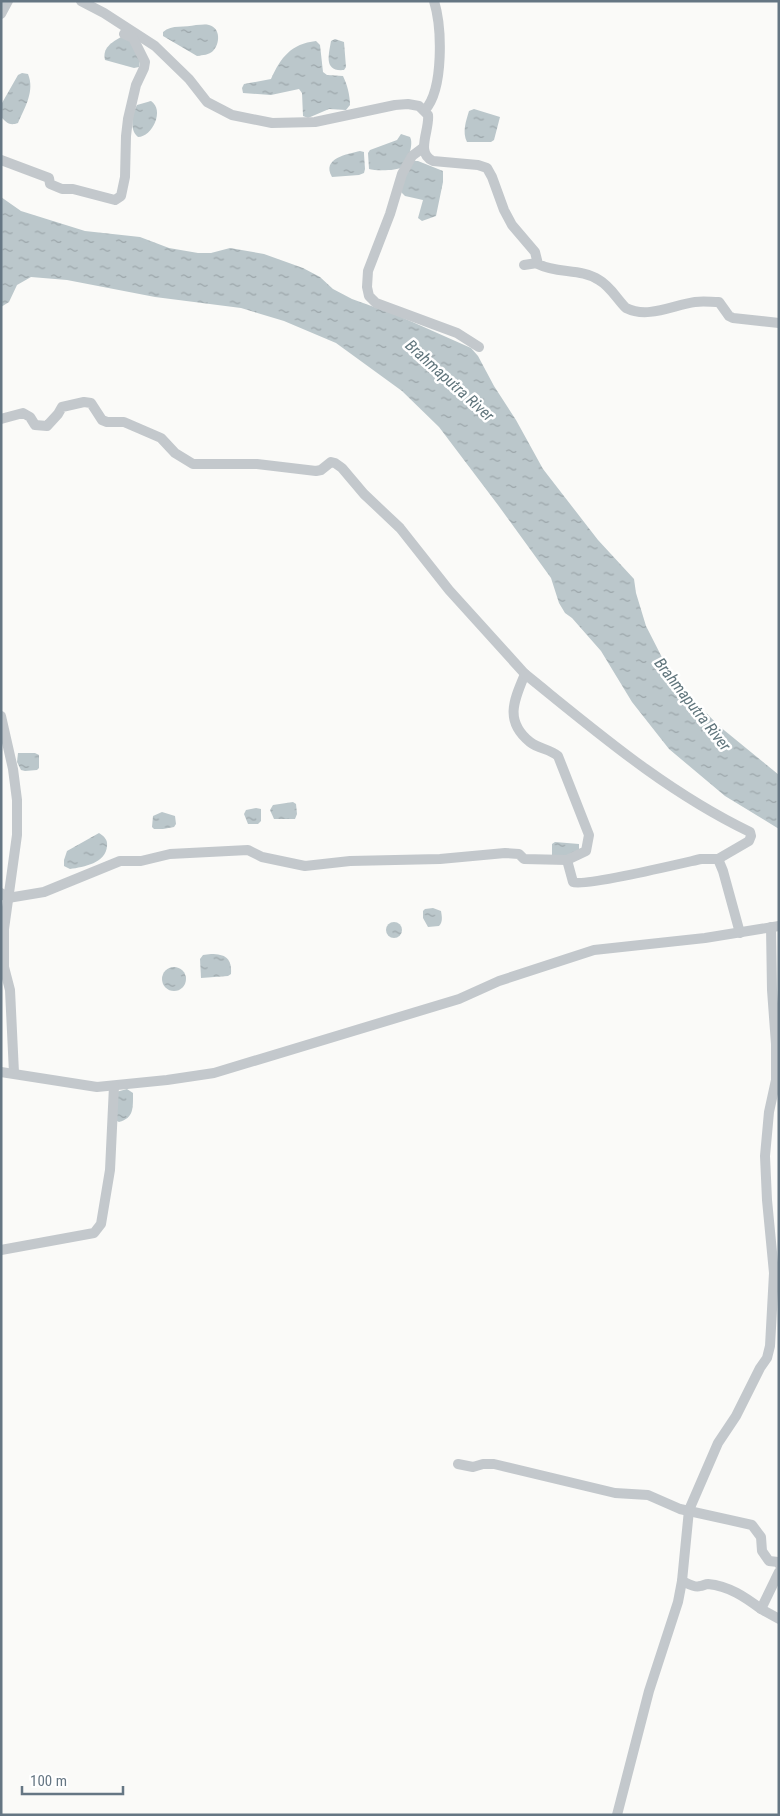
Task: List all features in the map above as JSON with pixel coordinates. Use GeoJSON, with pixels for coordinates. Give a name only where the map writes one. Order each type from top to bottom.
{"type":"FeatureCollection","features":[{"type":"Feature","properties":{"kind":"street"},"geometry":{"type":"LineString","coordinates":[[1,14],[8,1]]}},
{"type":"Feature","properties":{"kind":"street"},"geometry":{"type":"LineString","coordinates":[[81,1],[121,24],[161,51],[189,78],[207,102],[232,115],[262,122],[291,123],[315,122],[395,104],[414,104],[425,110],[428,120],[424,147],[426,157],[433,161],[478,165],[487,168],[512,226],[535,252],[537,263]]}},
{"type":"Feature","properties":{"kind":"street"},"geometry":{"type":"LineString","coordinates":[[425,110],[431,104],[440,56],[438,15],[434,1]]}},
{"type":"Feature","properties":{"kind":"street"},"geometry":{"type":"LineString","coordinates":[[1,160],[49,178],[50,184],[62,189],[73,189],[114,200],[121,196],[125,177],[128,119],[136,85],[145,62],[133,38],[122,32],[121,24]]}},
{"type":"Feature","properties":{"kind":"street"},"geometry":{"type":"LineString","coordinates":[[424,147],[412,156],[402,174],[390,214],[368,271],[369,296],[376,302],[457,333],[479,347]]}},
{"type":"Feature","properties":{"kind":"street"},"geometry":{"type":"LineString","coordinates":[[524,265],[537,263],[545,267],[589,275],[598,279],[626,308],[636,312],[671,308],[697,301],[719,302],[729,316],[733,318],[779,323]]}},
{"type":"Feature","properties":{"kind":"street"},"geometry":{"type":"LineString","coordinates":[[1,419],[23,413],[30,417],[35,424],[47,426],[62,407],[84,402],[91,403],[102,420],[107,422],[124,422],[161,438],[175,453],[193,464],[257,464],[316,471],[321,470],[331,462],[335,463],[400,528],[449,590],[524,674],[643,769],[714,815],[750,832],[751,836],[749,841],[718,859],[701,859],[578,884],[573,882],[567,860]]}},
{"type":"Feature","properties":{"kind":"street"},"geometry":{"type":"LineString","coordinates":[[5,895],[44,892],[120,861],[140,861],[170,854],[225,850],[248,850],[262,857],[306,866],[350,861],[440,859],[505,853],[519,854],[524,859],[537,861],[567,860],[586,851],[589,835],[558,756],[552,751],[530,742],[515,722],[512,713],[514,702],[524,674]]}},
{"type":"Feature","properties":{"kind":"street"},"geometry":{"type":"LineString","coordinates":[[1,716],[17,800],[17,835],[5,895],[4,929],[4,967],[10,990],[14,1073]]}},
{"type":"Feature","properties":{"kind":"street"},"geometry":{"type":"LineString","coordinates":[[718,859],[740,933]]}},
{"type":"Feature","properties":{"kind":"street"},"geometry":{"type":"LineString","coordinates":[[1,1072],[96,1087],[214,1073],[459,999],[499,981],[594,950],[660,944],[775,927],[772,990],[776,1044],[776,1080],[769,1112],[765,1156],[774,1273],[770,1346],[767,1358],[736,1416],[718,1443],[689,1510],[678,1602],[649,1691],[617,1815]]}},
{"type":"Feature","properties":{"kind":"street"},"geometry":{"type":"LineString","coordinates":[[1,1250],[94,1233],[101,1224],[110,1170],[114,1086]]}},
{"type":"Feature","properties":{"kind":"street"},"geometry":{"type":"LineString","coordinates":[[458,1464],[473,1467],[483,1464],[494,1464],[615,1493],[648,1496],[680,1509],[752,1525],[761,1537],[762,1551],[769,1561],[778,1562],[779,1564]]}},
{"type":"Feature","properties":{"kind":"street"},"geometry":{"type":"LineString","coordinates":[[761,1609],[779,1572]]}},
{"type":"Feature","properties":{"kind":"street"},"geometry":{"type":"LineString","coordinates":[[682,1581],[700,1587],[706,1584],[728,1589],[745,1597],[779,1619]]}},
{"type":"Feature","properties":{"kind":"water"},"geometry":{"type":"Polygon","coordinates":[[[209,25],[216,29],[218,36],[217,44],[213,51],[206,55],[197,56],[163,36],[163,32],[170,28],[209,25]]]}},
{"type":"Feature","properties":{"kind":"water"},"geometry":{"type":"Polygon","coordinates":[[[121,37],[131,37],[141,55],[139,67],[134,68],[105,60],[106,49],[111,43],[121,37]]]}},
{"type":"Feature","properties":{"kind":"water"},"geometry":{"type":"Polygon","coordinates":[[[335,39],[344,42],[346,67],[344,70],[337,70],[330,65],[329,51],[331,41],[335,39]]]}},
{"type":"Feature","properties":{"kind":"water"},"geometry":{"type":"Polygon","coordinates":[[[316,41],[320,45],[323,72],[327,75],[343,76],[350,101],[350,105],[346,110],[329,109],[308,118],[303,116],[302,93],[299,89],[271,95],[243,93],[242,88],[244,84],[271,79],[283,58],[293,49],[316,41]]]}},
{"type":"Feature","properties":{"kind":"water"},"geometry":{"type":"Polygon","coordinates":[[[22,73],[28,74],[30,93],[18,123],[7,123],[2,118],[2,103],[18,75],[22,73]]]}},
{"type":"Feature","properties":{"kind":"water"},"geometry":{"type":"Polygon","coordinates":[[[151,101],[157,110],[155,122],[148,133],[138,137],[132,126],[135,109],[137,105],[151,101]]]}},
{"type":"Feature","properties":{"kind":"water"},"geometry":{"type":"Polygon","coordinates":[[[474,109],[500,117],[494,140],[491,142],[467,142],[465,134],[466,123],[469,111],[474,109]]]}},
{"type":"Feature","properties":{"kind":"water"},"geometry":{"type":"Polygon","coordinates":[[[401,134],[410,137],[411,140],[408,157],[402,167],[386,170],[369,169],[368,153],[370,150],[397,140],[401,134]]]}},
{"type":"Feature","properties":{"kind":"water"},"geometry":{"type":"Polygon","coordinates":[[[360,151],[364,152],[364,173],[332,177],[330,165],[333,161],[360,151]]]}},
{"type":"Feature","properties":{"kind":"water"},"geometry":{"type":"Polygon","coordinates":[[[414,161],[443,171],[443,182],[436,216],[422,221],[418,218],[423,200],[405,196],[401,192],[408,166],[414,161]]]}},
{"type":"Feature","properties":{"kind":"water","name":"Brahmaputra River"},"geometry":{"type":"Polygon","coordinates":[[[1,197],[21,211],[85,231],[140,237],[169,248],[198,253],[211,253],[230,248],[264,254],[303,268],[320,277],[333,289],[352,299],[399,316],[471,348],[478,356],[543,469],[598,540],[634,579],[636,593],[646,626],[673,679],[719,726],[779,775],[779,829],[725,796],[669,749],[632,702],[601,651],[572,618],[565,613],[559,603],[551,578],[498,505],[439,427],[402,391],[336,343],[284,321],[241,308],[155,297],[67,280],[31,277],[17,285],[9,302],[1,307],[1,197]]]}},
{"type":"Feature","properties":{"kind":"water"},"geometry":{"type":"Polygon","coordinates":[[[18,753],[35,753],[39,755],[39,768],[37,770],[21,770],[17,762],[18,753]]]}},
{"type":"Feature","properties":{"kind":"water"},"geometry":{"type":"Polygon","coordinates":[[[293,802],[296,804],[297,814],[295,819],[274,819],[270,810],[273,805],[293,802]]]}},
{"type":"Feature","properties":{"kind":"water"},"geometry":{"type":"Polygon","coordinates":[[[261,809],[261,821],[258,824],[248,824],[244,814],[246,810],[261,809]]]}},
{"type":"Feature","properties":{"kind":"water"},"geometry":{"type":"Polygon","coordinates":[[[162,812],[175,816],[176,824],[174,827],[154,829],[152,827],[153,816],[162,812]]]}},
{"type":"Feature","properties":{"kind":"water"},"geometry":{"type":"Polygon","coordinates":[[[99,833],[104,837],[107,846],[106,852],[99,860],[82,867],[70,869],[64,866],[67,851],[99,833]]]}},
{"type":"Feature","properties":{"kind":"water"},"geometry":{"type":"Polygon","coordinates":[[[555,842],[579,844],[579,852],[569,857],[552,856],[552,844],[555,842]]]}},
{"type":"Feature","properties":{"kind":"water"},"geometry":{"type":"Polygon","coordinates":[[[433,908],[441,911],[442,921],[439,926],[428,927],[423,918],[423,911],[433,908]]]}},
{"type":"Feature","properties":{"kind":"water"},"geometry":{"type":"Polygon","coordinates":[[[394,922],[400,924],[402,930],[400,936],[394,938],[388,936],[386,930],[388,924],[394,922]]]}},
{"type":"Feature","properties":{"kind":"water"},"geometry":{"type":"Polygon","coordinates":[[[211,954],[227,958],[231,974],[228,976],[201,978],[200,959],[203,955],[211,954]]]}},
{"type":"Feature","properties":{"kind":"water"},"geometry":{"type":"Polygon","coordinates":[[[174,967],[182,971],[186,979],[182,987],[174,991],[166,987],[162,979],[166,971],[174,967]]]}},
{"type":"Feature","properties":{"kind":"water"},"geometry":{"type":"Polygon","coordinates":[[[127,1089],[133,1093],[132,1112],[128,1118],[119,1122],[117,1121],[116,1092],[127,1089]]]}}]}
